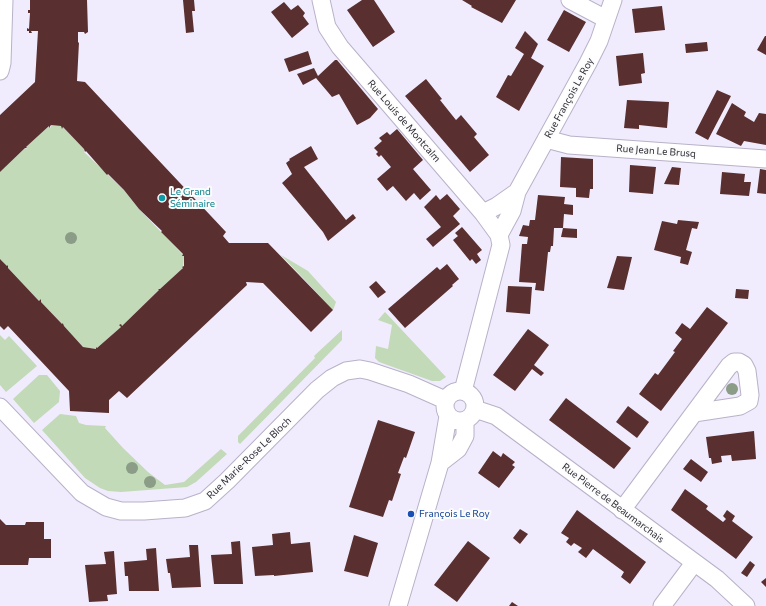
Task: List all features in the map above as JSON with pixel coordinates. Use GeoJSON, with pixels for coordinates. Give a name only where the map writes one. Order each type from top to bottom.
{"type":"FeatureCollection","features":[{"type":"Feature","properties":{"kind":"street"},"geometry":{"type":"LineString","coordinates":[[0,71],[2,63],[4,0]]}},
{"type":"Feature","properties":{"kind":"street","name":"Rue Louis de Montcalm"},"geometry":{"type":"LineString","coordinates":[[321,0],[327,27],[340,47],[484,213],[500,235]]}},
{"type":"Feature","properties":{"kind":"street"},"geometry":{"type":"LineString","coordinates":[[570,0],[606,19]]}},
{"type":"Feature","properties":{"kind":"street","name":"Rue François Le Roy"},"geometry":{"type":"LineString","coordinates":[[463,391],[501,245],[500,235],[512,211],[517,192],[588,63],[613,0]]}},
{"type":"Feature","properties":{"kind":"street","name":"Rue Jean Le Brusq"},"geometry":{"type":"LineString","coordinates":[[546,139],[568,145],[766,159]]}},
{"type":"Feature","properties":{"kind":"street","name":"Rue François Le Roy"},"geometry":{"type":"LineString","coordinates":[[484,213],[517,192]]}},
{"type":"Feature","properties":{"kind":"street","name":"Rue Marie-Rose Le Bloch"},"geometry":{"type":"LineString","coordinates":[[0,407],[82,493],[106,507],[121,511],[185,508],[205,501],[227,481],[317,390],[332,378],[346,371],[360,369],[370,371],[409,384],[446,408]]}},
{"type":"Feature","properties":{"kind":"street"},"geometry":{"type":"LineString","coordinates":[[398,606],[440,463],[446,408],[451,394],[463,391],[473,397],[465,436],[458,449],[440,463]]}},
{"type":"Feature","properties":{"kind":"street"},"geometry":{"type":"LineString","coordinates":[[446,408],[456,421],[470,415]]}},
{"type":"Feature","properties":{"kind":"street"},"geometry":{"type":"LineString","coordinates":[[622,510],[694,413]]}},
{"type":"Feature","properties":{"kind":"street","name":"Rue Pierre de Beaumarchais"},"geometry":{"type":"LineString","coordinates":[[470,415],[496,416],[732,591],[746,606]]}},
{"type":"Feature","properties":{"kind":"street"},"geometry":{"type":"LineString","coordinates":[[662,606],[694,563]]}},
{"type":"Feature","properties":{"kind":"green space"},"geometry":{"type":"Polygon","coordinates":[[[51,125],[61,126],[62,129],[63,127],[84,149],[84,152],[124,190],[139,209],[184,256],[183,268],[160,289],[158,289],[159,290],[122,326],[119,325],[121,327],[97,348],[96,347],[96,349],[83,347],[64,326],[64,323],[62,324],[41,302],[41,299],[39,301],[8,268],[8,265],[7,266],[0,259],[0,172],[25,148],[27,149],[26,147],[49,126],[51,128],[51,125]]]}},
{"type":"Feature","properties":{"kind":"green space"},"geometry":{"type":"Polygon","coordinates":[[[281,255],[308,271],[336,302],[333,310],[281,255]]]}},
{"type":"Feature","properties":{"kind":"green space"},"geometry":{"type":"Polygon","coordinates":[[[385,312],[446,377],[440,381],[432,381],[379,362],[375,358],[376,346],[388,349],[392,325],[378,320],[385,312]]]}},
{"type":"Feature","properties":{"kind":"green space"},"geometry":{"type":"Polygon","coordinates":[[[342,330],[342,340],[240,444],[238,442],[238,436],[315,358],[314,356],[342,330]]]}},
{"type":"Feature","properties":{"kind":"green space"},"geometry":{"type":"Polygon","coordinates":[[[0,335],[5,340],[9,336],[37,366],[6,392],[0,385],[0,335]]]}},
{"type":"Feature","properties":{"kind":"green space"},"geometry":{"type":"Polygon","coordinates":[[[39,375],[47,375],[60,391],[59,402],[34,423],[13,399],[39,375]]]}},
{"type":"Feature","properties":{"kind":"green space"},"geometry":{"type":"Polygon","coordinates":[[[60,414],[76,416],[79,423],[86,425],[106,426],[105,428],[123,448],[148,472],[165,485],[184,482],[221,449],[227,454],[196,482],[187,487],[121,492],[108,491],[100,488],[85,478],[42,430],[60,414]]]}},
{"type":"Feature","properties":{"kind":"building","name":"Le Grand Séminaire"},"geometry":{"type":"Polygon","coordinates":[[[30,0],[87,0],[88,32],[85,34],[84,32],[78,32],[78,43],[79,42],[77,81],[85,82],[226,232],[223,236],[229,243],[268,243],[333,310],[311,332],[263,283],[246,282],[247,285],[127,398],[119,391],[109,400],[109,413],[70,411],[69,391],[8,326],[4,330],[0,326],[0,259],[7,266],[8,265],[8,268],[39,301],[41,299],[41,302],[62,324],[63,323],[83,347],[96,349],[96,347],[97,348],[121,327],[119,325],[121,324],[122,326],[159,290],[158,289],[160,289],[183,268],[184,256],[182,256],[183,254],[161,232],[162,231],[139,209],[124,190],[108,174],[107,175],[63,127],[62,129],[61,126],[51,125],[49,128],[49,126],[0,172],[0,115],[35,82],[38,31],[31,31],[32,33],[29,33],[29,31],[27,31],[27,28],[29,29],[30,13],[28,13],[28,10],[30,10],[30,0]]]}},
{"type":"Feature","properties":{"kind":"building"},"geometry":{"type":"Polygon","coordinates":[[[183,0],[194,0],[195,11],[192,11],[194,32],[186,33],[183,0]]]}},
{"type":"Feature","properties":{"kind":"building"},"geometry":{"type":"Polygon","coordinates":[[[362,0],[374,0],[395,32],[373,47],[347,10],[362,0]]]}},
{"type":"Feature","properties":{"kind":"building"},"geometry":{"type":"Polygon","coordinates":[[[462,0],[516,0],[502,23],[471,7],[472,6],[462,0]]]}},
{"type":"Feature","properties":{"kind":"building"},"geometry":{"type":"Polygon","coordinates":[[[284,2],[291,10],[298,5],[305,13],[303,16],[309,24],[292,38],[271,12],[284,2]]]}},
{"type":"Feature","properties":{"kind":"building"},"geometry":{"type":"Polygon","coordinates":[[[662,6],[665,30],[635,33],[632,9],[662,6]]]}},
{"type":"Feature","properties":{"kind":"building"},"geometry":{"type":"Polygon","coordinates":[[[564,10],[586,22],[569,52],[547,40],[564,10]]]}},
{"type":"Feature","properties":{"kind":"building"},"geometry":{"type":"Polygon","coordinates":[[[525,31],[538,44],[531,58],[544,66],[519,111],[496,97],[508,75],[511,76],[524,54],[515,48],[525,31]]]}},
{"type":"Feature","properties":{"kind":"building"},"geometry":{"type":"Polygon","coordinates":[[[766,36],[766,55],[757,50],[766,36]]]}},
{"type":"Feature","properties":{"kind":"building"},"geometry":{"type":"Polygon","coordinates":[[[707,42],[708,51],[686,53],[685,44],[707,42]]]}},
{"type":"Feature","properties":{"kind":"building"},"geometry":{"type":"Polygon","coordinates":[[[308,51],[312,64],[289,72],[284,59],[308,51]]]}},
{"type":"Feature","properties":{"kind":"building"},"geometry":{"type":"Polygon","coordinates":[[[643,53],[645,73],[641,74],[642,83],[619,86],[616,56],[643,53]]]}},
{"type":"Feature","properties":{"kind":"building"},"geometry":{"type":"Polygon","coordinates":[[[335,60],[337,60],[378,109],[370,118],[357,125],[339,94],[332,97],[316,78],[303,85],[297,74],[314,68],[318,76],[335,60]]]}},
{"type":"Feature","properties":{"kind":"building"},"geometry":{"type":"Polygon","coordinates":[[[426,79],[456,120],[461,115],[477,134],[474,137],[489,155],[470,172],[405,96],[426,79]]]}},
{"type":"Feature","properties":{"kind":"building"},"geometry":{"type":"Polygon","coordinates":[[[717,90],[731,96],[708,140],[695,133],[717,90]]]}},
{"type":"Feature","properties":{"kind":"building"},"geometry":{"type":"Polygon","coordinates":[[[627,100],[669,102],[667,128],[639,125],[639,129],[624,128],[627,100]]]}},
{"type":"Feature","properties":{"kind":"building"},"geometry":{"type":"Polygon","coordinates":[[[732,103],[746,112],[744,116],[754,122],[759,113],[766,114],[766,145],[744,141],[741,146],[716,134],[732,103]]]}},
{"type":"Feature","properties":{"kind":"building"},"geometry":{"type":"Polygon","coordinates":[[[397,129],[423,160],[413,169],[431,190],[420,200],[414,193],[406,201],[393,186],[387,191],[377,179],[391,167],[381,155],[379,157],[376,154],[378,152],[374,148],[382,141],[379,138],[387,132],[390,135],[397,129]]]}},
{"type":"Feature","properties":{"kind":"building"},"geometry":{"type":"Polygon","coordinates":[[[311,146],[318,159],[304,167],[346,220],[353,214],[356,218],[328,241],[323,232],[282,183],[292,174],[286,163],[290,160],[289,159],[311,146]]]}},
{"type":"Feature","properties":{"kind":"building"},"geometry":{"type":"Polygon","coordinates":[[[561,157],[593,159],[593,189],[590,189],[589,198],[576,197],[576,188],[560,187],[561,157]]]}},
{"type":"Feature","properties":{"kind":"building"},"geometry":{"type":"Polygon","coordinates":[[[630,165],[656,167],[653,194],[629,192],[630,165]]]}},
{"type":"Feature","properties":{"kind":"building"},"geometry":{"type":"Polygon","coordinates":[[[672,167],[681,168],[679,185],[664,184],[672,167]]]}},
{"type":"Feature","properties":{"kind":"building"},"geometry":{"type":"Polygon","coordinates":[[[760,169],[766,170],[766,194],[757,193],[760,169]]]}},
{"type":"Feature","properties":{"kind":"building"},"geometry":{"type":"Polygon","coordinates":[[[722,172],[745,174],[744,182],[751,182],[749,196],[720,194],[722,172]]]}},
{"type":"Feature","properties":{"kind":"building"},"geometry":{"type":"Polygon","coordinates":[[[447,194],[460,209],[453,216],[460,224],[433,247],[426,239],[441,227],[424,207],[436,195],[440,200],[447,194]]]}},
{"type":"Feature","properties":{"kind":"building"},"geometry":{"type":"Polygon","coordinates":[[[538,195],[565,197],[564,204],[573,205],[573,215],[564,214],[563,228],[554,228],[553,246],[551,246],[550,252],[548,252],[544,291],[535,290],[536,283],[519,282],[522,244],[527,244],[528,237],[519,236],[523,225],[529,226],[530,220],[535,220],[538,195]]]}},
{"type":"Feature","properties":{"kind":"building"},"geometry":{"type":"Polygon","coordinates":[[[678,220],[699,222],[697,229],[692,228],[686,250],[692,252],[688,265],[680,263],[681,257],[654,250],[662,221],[677,224],[678,220]]]}},
{"type":"Feature","properties":{"kind":"building"},"geometry":{"type":"Polygon","coordinates":[[[462,227],[482,250],[477,254],[481,260],[476,264],[472,259],[470,261],[453,240],[458,236],[455,233],[462,227]]]}},
{"type":"Feature","properties":{"kind":"building"},"geometry":{"type":"Polygon","coordinates":[[[563,228],[577,229],[577,238],[561,237],[563,228]]]}},
{"type":"Feature","properties":{"kind":"building"},"geometry":{"type":"Polygon","coordinates":[[[617,256],[632,257],[624,290],[607,288],[617,256]]]}},
{"type":"Feature","properties":{"kind":"building"},"geometry":{"type":"Polygon","coordinates":[[[447,264],[459,279],[405,328],[388,309],[437,267],[440,270],[447,264]]]}},
{"type":"Feature","properties":{"kind":"building"},"geometry":{"type":"Polygon","coordinates":[[[376,281],[386,292],[378,298],[369,287],[376,281]]]}},
{"type":"Feature","properties":{"kind":"building"},"geometry":{"type":"Polygon","coordinates":[[[508,286],[532,287],[530,314],[506,312],[508,286]]]}},
{"type":"Feature","properties":{"kind":"building"},"geometry":{"type":"Polygon","coordinates":[[[736,289],[749,290],[748,299],[735,298],[736,289]]]}},
{"type":"Feature","properties":{"kind":"building"},"geometry":{"type":"Polygon","coordinates":[[[707,307],[728,323],[661,411],[639,394],[655,373],[658,375],[675,352],[673,351],[682,339],[675,333],[682,323],[690,329],[707,307]]]}},
{"type":"Feature","properties":{"kind":"building"},"geometry":{"type":"Polygon","coordinates":[[[528,329],[549,345],[534,365],[544,373],[541,376],[532,369],[515,391],[493,375],[528,329]]]}},
{"type":"Feature","properties":{"kind":"building"},"geometry":{"type":"Polygon","coordinates":[[[566,398],[631,448],[614,469],[549,420],[566,398]]]}},
{"type":"Feature","properties":{"kind":"building"},"geometry":{"type":"Polygon","coordinates":[[[628,406],[649,422],[637,438],[616,422],[628,406]]]}},
{"type":"Feature","properties":{"kind":"building"},"geometry":{"type":"Polygon","coordinates":[[[378,420],[415,432],[406,458],[404,457],[398,473],[401,474],[392,501],[389,500],[383,517],[349,507],[378,420]]]}},
{"type":"Feature","properties":{"kind":"building"},"geometry":{"type":"Polygon","coordinates":[[[754,431],[756,459],[732,461],[731,455],[721,456],[722,462],[712,464],[711,458],[709,458],[706,437],[754,431]]]}},
{"type":"Feature","properties":{"kind":"building"},"geometry":{"type":"Polygon","coordinates":[[[493,451],[501,457],[503,453],[515,462],[512,465],[515,467],[499,488],[478,473],[493,451]]]}},
{"type":"Feature","properties":{"kind":"building"},"geometry":{"type":"Polygon","coordinates":[[[691,459],[708,472],[701,482],[683,469],[691,459]]]}},
{"type":"Feature","properties":{"kind":"building"},"geometry":{"type":"Polygon","coordinates":[[[685,489],[708,506],[706,509],[723,522],[726,519],[723,516],[727,510],[735,516],[732,521],[753,537],[736,559],[671,510],[685,489]]]}},
{"type":"Feature","properties":{"kind":"building"},"geometry":{"type":"Polygon","coordinates":[[[577,510],[646,562],[630,584],[621,577],[624,572],[593,549],[586,558],[578,552],[582,548],[574,543],[571,546],[566,542],[569,538],[561,533],[577,510]]]}},
{"type":"Feature","properties":{"kind":"building"},"geometry":{"type":"Polygon","coordinates":[[[0,519],[6,525],[25,525],[26,522],[44,522],[44,539],[51,539],[51,558],[29,558],[28,565],[0,565],[0,519]]]}},
{"type":"Feature","properties":{"kind":"building"},"geometry":{"type":"Polygon","coordinates":[[[520,529],[528,534],[520,544],[513,538],[520,529]]]}},
{"type":"Feature","properties":{"kind":"building"},"geometry":{"type":"Polygon","coordinates":[[[290,532],[291,544],[310,542],[313,572],[274,576],[255,576],[252,547],[273,545],[272,534],[290,532]]]}},
{"type":"Feature","properties":{"kind":"building"},"geometry":{"type":"Polygon","coordinates":[[[354,535],[378,543],[368,577],[344,571],[354,535]]]}},
{"type":"Feature","properties":{"kind":"building"},"geometry":{"type":"Polygon","coordinates":[[[240,541],[243,584],[214,584],[211,555],[232,554],[231,542],[240,541]]]}},
{"type":"Feature","properties":{"kind":"building"},"geometry":{"type":"Polygon","coordinates":[[[468,541],[490,558],[457,602],[434,585],[468,541]]]}},
{"type":"Feature","properties":{"kind":"building"},"geometry":{"type":"Polygon","coordinates":[[[189,545],[198,545],[201,587],[172,588],[166,559],[190,557],[189,545]]]}},
{"type":"Feature","properties":{"kind":"building"},"geometry":{"type":"Polygon","coordinates":[[[156,548],[159,591],[129,591],[128,576],[125,576],[124,562],[147,560],[146,549],[156,548]]]}},
{"type":"Feature","properties":{"kind":"building"},"geometry":{"type":"Polygon","coordinates":[[[114,551],[117,594],[107,595],[108,601],[89,602],[85,565],[106,564],[104,552],[114,551]]]}},
{"type":"Feature","properties":{"kind":"building"},"geometry":{"type":"Polygon","coordinates":[[[750,561],[755,565],[747,577],[741,573],[750,561]]]}},
{"type":"Feature","properties":{"kind":"building"},"geometry":{"type":"Polygon","coordinates":[[[766,578],[766,587],[761,582],[766,578]]]}},
{"type":"Feature","properties":{"kind":"building"},"geometry":{"type":"Polygon","coordinates":[[[512,602],[518,606],[509,606],[512,602]]]}},
{"type":"Feature","properties":{"kind":"place","name":"Le Grand Séminaire"},"geometry":{"type":"Point","coordinates":[162,198]}},
{"type":"Feature","properties":{"kind":"place","name":"François Le Roy"},"geometry":{"type":"Point","coordinates":[411,514]}}]}
